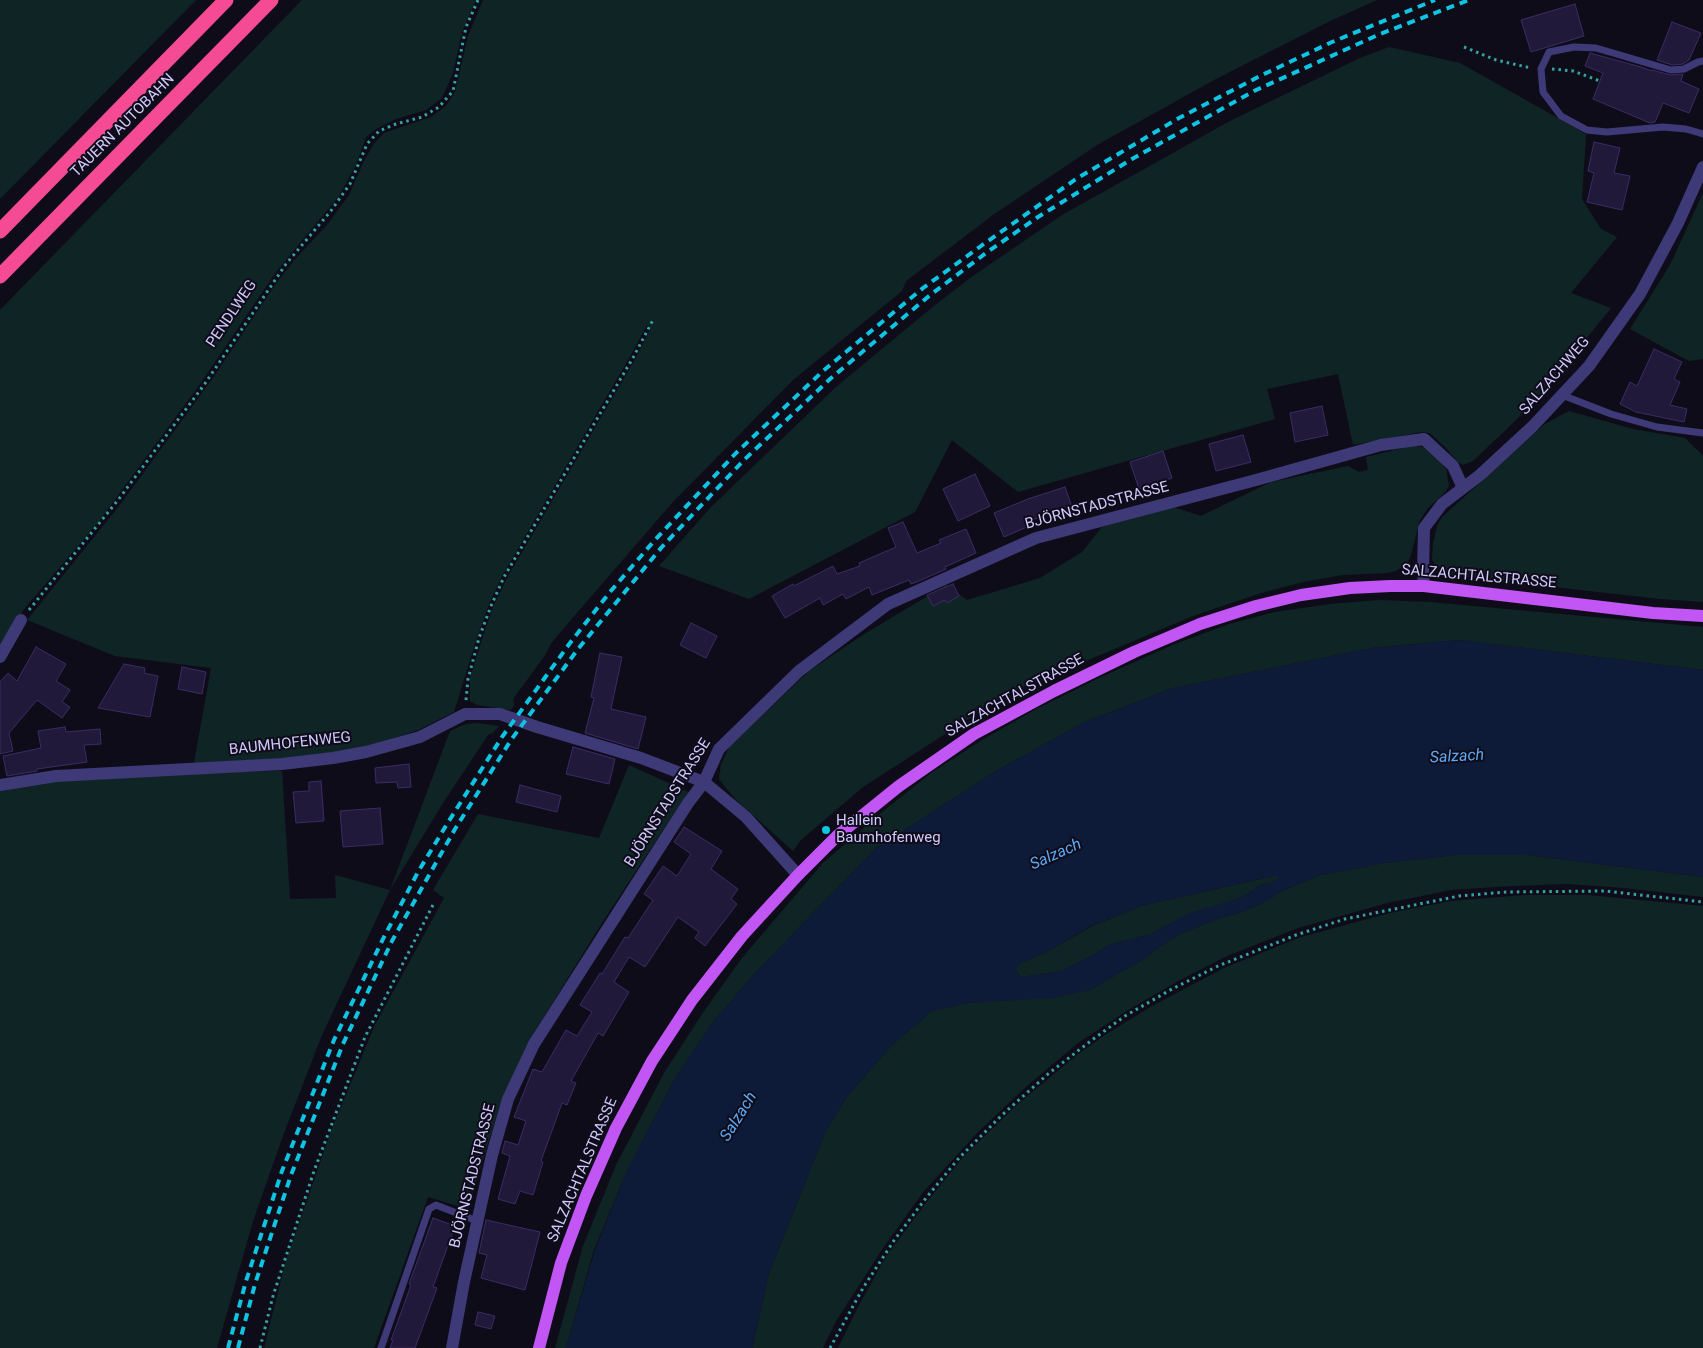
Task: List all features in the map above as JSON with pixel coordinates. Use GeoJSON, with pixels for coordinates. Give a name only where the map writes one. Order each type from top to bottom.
{"type":"FeatureCollection","features":[{"type":"Feature","properties":{"kind":"highway","name":"TAUERN AUTOBAHN"},"geometry":{"type":"LineString","coordinates":[[0,231],[226,0]]}},
{"type":"Feature","properties":{"kind":"highway","name":"TAUERN AUTOBAHN"},"geometry":{"type":"LineString","coordinates":[[0,276],[271,0]]}},
{"type":"Feature","properties":{"kind":"main road","name":"SALZACHTALSTRASSE"},"geometry":{"type":"LineString","coordinates":[[539,1348],[561,1263],[586,1196],[616,1128],[652,1061],[692,1000],[742,936],[837,836],[899,786],[974,734],[1054,691],[1134,652],[1200,624],[1256,606],[1300,595],[1350,588],[1424,586],[1653,613],[1703,616]]}},
{"type":"Feature","properties":{"kind":"street","name":"SALZACHWEG"},"geometry":{"type":"LineString","coordinates":[[1424,586],[1424,528],[1442,504],[1480,475],[1532,427],[1589,366],[1640,294],[1678,223],[1703,167]]}},
{"type":"Feature","properties":{"kind":"street","name":"BJÖRNSTADSTRASSE"},"geometry":{"type":"LineString","coordinates":[[452,1348],[464,1282],[492,1155],[508,1099],[534,1044],[688,803],[704,782],[719,749],[799,671],[888,604],[1036,538],[1381,445],[1424,438],[1454,466],[1463,488]]}},
{"type":"Feature","properties":{"kind":"street"},"geometry":{"type":"LineString","coordinates":[[0,657],[21,620]]}},
{"type":"Feature","properties":{"kind":"street","name":"BAUMHOFENWEG"},"geometry":{"type":"LineString","coordinates":[[0,785],[56,776],[282,764],[333,758],[366,752],[420,736],[465,714],[500,714],[641,758],[704,782],[746,817],[798,875]]}},
{"type":"Feature","properties":{"kind":"lane"},"geometry":{"type":"LineString","coordinates":[[1703,61],[1684,69],[1672,70],[1596,48],[1574,47],[1549,52],[1541,69],[1543,92],[1561,116],[1587,130],[1607,132],[1664,127],[1686,129],[1703,134]]}},
{"type":"Feature","properties":{"kind":"lane"},"geometry":{"type":"LineString","coordinates":[[1562,394],[1611,414],[1648,424],[1703,433]]}},
{"type":"Feature","properties":{"kind":"lane"},"geometry":{"type":"LineString","coordinates":[[380,1348],[429,1209],[436,1205],[477,1221]]}},
{"type":"Feature","properties":{"kind":"path","name":"PENDLWEG"},"geometry":{"type":"LineString","coordinates":[[21,620],[118,500],[204,385],[286,264],[335,205],[350,184],[367,144],[380,132],[396,124],[422,116],[439,107],[452,91],[466,27],[478,0]]}},
{"type":"Feature","properties":{"kind":"path"},"geometry":{"type":"LineString","coordinates":[[465,714],[470,670],[491,606],[504,577],[634,356],[653,320]]}},
{"type":"Feature","properties":{"kind":"path"},"geometry":{"type":"LineString","coordinates":[[830,1348],[863,1288],[895,1239],[959,1158],[1002,1115],[1070,1057],[1125,1016],[1172,989],[1218,966],[1296,935],[1345,919],[1459,896],[1506,892],[1605,891],[1703,902]]}},
{"type":"Feature","properties":{"kind":"path"},"geometry":{"type":"LineString","coordinates":[[260,1348],[273,1296],[314,1171],[365,1037],[434,903]]}},
{"type":"Feature","properties":{"kind":"green space"},"geometry":{"type":"Polygon","coordinates":[[[0,0],[196,0],[0,199],[0,0]]]}},
{"type":"Feature","properties":{"kind":"green space"},"geometry":{"type":"Polygon","coordinates":[[[302,0],[476,0],[462,32],[453,73],[442,98],[426,110],[396,119],[376,129],[366,137],[356,165],[339,196],[276,272],[198,387],[96,525],[24,609],[0,649],[0,310],[302,0]]]}},
{"type":"Feature","properties":{"kind":"green space"},"geometry":{"type":"Polygon","coordinates":[[[483,0],[1377,0],[1328,22],[1216,79],[1097,145],[993,215],[906,281],[902,291],[793,380],[671,504],[550,645],[546,654],[513,699],[514,705],[511,710],[477,705],[470,701],[470,678],[493,607],[507,578],[637,356],[651,328],[647,325],[502,576],[489,604],[454,712],[418,730],[362,749],[304,757],[194,763],[211,668],[115,656],[27,620],[120,505],[213,378],[277,282],[327,225],[349,195],[373,145],[384,133],[431,117],[446,106],[455,92],[468,36],[483,0]]]}},
{"type":"Feature","properties":{"kind":"green space"},"geometry":{"type":"Polygon","coordinates":[[[1389,47],[1460,63],[1586,134],[1582,199],[1601,229],[1617,237],[1571,293],[1611,308],[1561,370],[1517,419],[1473,461],[1463,465],[1458,462],[1430,433],[1421,432],[1353,445],[1338,374],[1267,389],[1275,419],[1018,492],[952,440],[915,512],[749,599],[659,566],[711,507],[836,387],[973,276],[1062,215],[1230,121],[1360,58],[1389,47]]]}},
{"type":"Feature","properties":{"kind":"green space"},"geometry":{"type":"Polygon","coordinates":[[[1703,193],[1703,359],[1689,361],[1630,329],[1670,265],[1703,193]]]}},
{"type":"Feature","properties":{"kind":"green space"},"geometry":{"type":"Polygon","coordinates":[[[1569,411],[1633,429],[1685,438],[1703,456],[1703,602],[1660,599],[1457,576],[1444,573],[1436,567],[1432,559],[1433,544],[1437,526],[1442,517],[1545,424],[1569,411]]]}},
{"type":"Feature","properties":{"kind":"green space"},"geometry":{"type":"Polygon","coordinates":[[[1412,446],[1430,450],[1446,469],[1449,485],[1446,491],[1428,508],[1420,520],[1410,558],[1405,565],[1396,571],[1342,575],[1303,582],[1261,593],[1193,616],[1007,694],[863,787],[801,840],[793,851],[735,799],[719,779],[721,764],[729,747],[809,671],[866,633],[946,585],[967,600],[1040,578],[1082,552],[1102,527],[1173,507],[1201,516],[1271,482],[1348,466],[1359,472],[1368,470],[1366,457],[1412,446]]]}},
{"type":"Feature","properties":{"kind":"green space"},"geometry":{"type":"Polygon","coordinates":[[[1379,600],[1430,602],[1703,627],[1703,670],[1459,640],[1372,648],[1173,688],[1085,722],[1001,768],[876,848],[756,972],[713,1022],[674,1080],[627,1171],[594,1250],[566,1348],[555,1348],[583,1246],[616,1165],[664,1073],[702,1014],[742,958],[823,863],[931,773],[982,740],[1038,708],[1101,677],[1175,644],[1229,624],[1275,612],[1330,604],[1379,600]]]}},
{"type":"Feature","properties":{"kind":"green space"},"geometry":{"type":"Polygon","coordinates":[[[478,723],[499,726],[493,733],[488,735],[443,803],[390,890],[450,731],[466,724],[478,723]]]}},
{"type":"Feature","properties":{"kind":"green space"},"geometry":{"type":"Polygon","coordinates":[[[629,765],[688,792],[600,926],[529,1041],[499,1108],[468,1209],[428,1197],[374,1348],[264,1348],[285,1264],[331,1131],[375,1025],[444,898],[433,890],[478,814],[599,838],[629,765]]]}},
{"type":"Feature","properties":{"kind":"green space"},"geometry":{"type":"Polygon","coordinates":[[[282,771],[290,899],[336,898],[335,875],[390,890],[322,1035],[284,1133],[253,1221],[217,1348],[0,1348],[0,791],[63,779],[143,773],[282,771]]]}},
{"type":"Feature","properties":{"kind":"green space"},"geometry":{"type":"Polygon","coordinates":[[[1456,855],[1526,855],[1703,877],[1703,897],[1568,884],[1451,890],[1387,903],[1298,928],[1227,956],[1128,1010],[1078,1043],[1028,1085],[978,1132],[924,1191],[883,1248],[836,1321],[823,1348],[752,1348],[769,1273],[826,1130],[848,1095],[893,1044],[932,1011],[968,1003],[1021,999],[1090,990],[1145,958],[1182,933],[1261,904],[1284,890],[1320,875],[1384,863],[1456,855]]]}},
{"type":"Feature","properties":{"kind":"green space"},"geometry":{"type":"Polygon","coordinates":[[[1279,875],[1277,880],[1260,885],[1243,897],[1170,924],[1151,934],[1109,945],[1061,971],[1022,977],[1016,970],[1017,965],[1050,950],[1092,926],[1141,906],[1279,875]]]}},
{"type":"Feature","properties":{"kind":"green space"},"geometry":{"type":"Polygon","coordinates":[[[1525,895],[1588,895],[1703,906],[1703,1348],[838,1348],[887,1255],[964,1156],[1019,1103],[1077,1055],[1105,1035],[1152,1006],[1224,968],[1301,937],[1390,913],[1451,901],[1525,895]]]}},
{"type":"Feature","properties":{"kind":"water","name":"Salzach"},"geometry":{"type":"Polygon","coordinates":[[[1459,640],[1703,670],[1703,877],[1526,855],[1456,855],[1384,863],[1320,875],[1284,890],[1261,904],[1182,933],[1145,958],[1090,990],[1054,998],[968,1003],[932,1011],[893,1044],[848,1095],[826,1130],[769,1273],[752,1348],[566,1348],[595,1250],[627,1171],[674,1080],[713,1022],[756,972],[876,848],[1001,768],[1085,722],[1173,688],[1372,648],[1459,640]],[[1279,876],[1141,906],[1091,926],[1050,950],[1017,965],[1016,970],[1022,977],[1061,971],[1109,945],[1151,934],[1190,913],[1243,897],[1260,885],[1277,880],[1279,876]]]}},
{"type":"Feature","properties":{"kind":"building"},"geometry":{"type":"Polygon","coordinates":[[[1575,4],[1584,36],[1531,52],[1521,20],[1575,4]]]}},
{"type":"Feature","properties":{"kind":"building"},"geometry":{"type":"Polygon","coordinates":[[[1672,22],[1701,33],[1689,60],[1683,64],[1672,65],[1657,60],[1672,22]]]}},
{"type":"Feature","properties":{"kind":"building"},"geometry":{"type":"Polygon","coordinates":[[[1590,53],[1652,71],[1671,75],[1683,74],[1681,81],[1699,89],[1689,113],[1663,103],[1655,122],[1650,123],[1593,99],[1603,73],[1585,66],[1590,53]]]}},
{"type":"Feature","properties":{"kind":"building"},"geometry":{"type":"Polygon","coordinates":[[[1594,142],[1620,148],[1614,173],[1630,176],[1622,210],[1587,202],[1594,173],[1588,171],[1594,142]]]}},
{"type":"Feature","properties":{"kind":"building"},"geometry":{"type":"Polygon","coordinates":[[[1654,349],[1682,362],[1674,379],[1680,382],[1670,405],[1687,409],[1684,422],[1636,412],[1620,404],[1630,382],[1637,386],[1654,349]]]}},
{"type":"Feature","properties":{"kind":"building"},"geometry":{"type":"Polygon","coordinates":[[[1322,406],[1328,435],[1295,442],[1290,413],[1322,406]]]}},
{"type":"Feature","properties":{"kind":"building"},"geometry":{"type":"Polygon","coordinates":[[[1243,435],[1251,462],[1216,471],[1209,444],[1243,435]]]}},
{"type":"Feature","properties":{"kind":"building"},"geometry":{"type":"Polygon","coordinates":[[[1163,451],[1172,478],[1139,489],[1130,462],[1163,451]]]}},
{"type":"Feature","properties":{"kind":"building"},"geometry":{"type":"Polygon","coordinates":[[[975,474],[990,506],[958,521],[943,489],[975,474]]]}},
{"type":"Feature","properties":{"kind":"building"},"geometry":{"type":"Polygon","coordinates":[[[1065,487],[1072,507],[1025,522],[1027,527],[1004,537],[994,513],[1065,487]]]}},
{"type":"Feature","properties":{"kind":"building"},"geometry":{"type":"Polygon","coordinates":[[[903,522],[917,553],[941,543],[939,540],[966,529],[976,553],[945,567],[946,569],[911,584],[909,580],[872,595],[869,587],[846,599],[843,594],[823,605],[820,598],[785,618],[772,596],[793,584],[794,586],[833,566],[837,574],[860,566],[859,563],[896,547],[888,528],[903,522]]]}},
{"type":"Feature","properties":{"kind":"building"},"geometry":{"type":"Polygon","coordinates":[[[953,584],[959,596],[947,603],[945,600],[933,606],[927,595],[953,584]]]}},
{"type":"Feature","properties":{"kind":"building"},"geometry":{"type":"Polygon","coordinates":[[[691,623],[717,636],[706,658],[680,645],[691,623]]]}},
{"type":"Feature","properties":{"kind":"building"},"geometry":{"type":"Polygon","coordinates":[[[36,647],[66,664],[56,681],[70,690],[62,702],[70,707],[62,718],[37,700],[9,733],[13,751],[0,754],[0,682],[8,673],[17,681],[36,647]]]}},
{"type":"Feature","properties":{"kind":"building"},"geometry":{"type":"Polygon","coordinates":[[[600,653],[622,657],[611,709],[646,717],[638,749],[585,733],[594,698],[591,697],[600,653]]]}},
{"type":"Feature","properties":{"kind":"building"},"geometry":{"type":"Polygon","coordinates":[[[124,664],[145,668],[144,673],[158,676],[150,717],[98,708],[124,664]]]}},
{"type":"Feature","properties":{"kind":"building"},"geometry":{"type":"Polygon","coordinates":[[[182,667],[206,672],[202,694],[178,689],[182,667]]]}},
{"type":"Feature","properties":{"kind":"building"},"geometry":{"type":"Polygon","coordinates":[[[65,727],[66,732],[100,729],[101,744],[84,745],[87,762],[37,769],[37,771],[7,776],[3,756],[41,748],[38,731],[65,727]]]}},
{"type":"Feature","properties":{"kind":"building"},"geometry":{"type":"Polygon","coordinates":[[[573,747],[615,759],[609,784],[566,774],[573,747]]]}},
{"type":"Feature","properties":{"kind":"building"},"geometry":{"type":"Polygon","coordinates":[[[409,764],[411,787],[398,788],[397,782],[376,783],[375,768],[409,764]]]}},
{"type":"Feature","properties":{"kind":"building"},"geometry":{"type":"Polygon","coordinates":[[[321,781],[324,821],[296,823],[293,792],[309,791],[309,782],[321,781]]]}},
{"type":"Feature","properties":{"kind":"building"},"geometry":{"type":"Polygon","coordinates":[[[520,785],[561,796],[557,812],[516,802],[520,785]]]}},
{"type":"Feature","properties":{"kind":"building"},"geometry":{"type":"Polygon","coordinates":[[[380,808],[383,844],[343,847],[340,811],[380,808]]]}},
{"type":"Feature","properties":{"kind":"building"},"geometry":{"type":"Polygon","coordinates":[[[684,827],[722,851],[711,869],[738,889],[731,899],[737,904],[705,946],[695,938],[699,932],[678,917],[645,967],[629,957],[614,982],[629,992],[603,1036],[598,1033],[571,1081],[576,1083],[567,1105],[562,1103],[541,1161],[543,1162],[533,1195],[520,1191],[515,1204],[498,1199],[510,1156],[502,1153],[505,1141],[518,1145],[526,1121],[514,1117],[533,1069],[542,1072],[566,1030],[577,1036],[592,1012],[580,1005],[625,937],[628,938],[653,900],[644,894],[663,866],[677,876],[691,854],[674,842],[684,827]]]}},
{"type":"Feature","properties":{"kind":"building"},"geometry":{"type":"Polygon","coordinates":[[[433,1218],[455,1226],[433,1287],[437,1288],[415,1348],[390,1348],[393,1340],[391,1340],[411,1285],[409,1284],[433,1218]]]}},
{"type":"Feature","properties":{"kind":"building"},"geometry":{"type":"Polygon","coordinates":[[[486,1220],[540,1232],[525,1290],[481,1278],[487,1255],[479,1253],[486,1220]]]}},
{"type":"Feature","properties":{"kind":"building"},"geometry":{"type":"Polygon","coordinates":[[[478,1312],[495,1316],[491,1329],[475,1325],[478,1312]]]}},
{"type":"Feature","properties":{"kind":"railway"},"geometry":{"type":"LineString","coordinates":[[228,1348],[246,1281],[282,1171],[334,1040],[418,872],[502,737],[570,643],[610,592],[654,541],[736,453],[823,371],[923,288],[1076,179],[1179,118],[1260,76],[1332,42],[1435,0]]}},
{"type":"Feature","properties":{"kind":"railway"},"geometry":{"type":"LineString","coordinates":[[238,1348],[255,1284],[291,1175],[343,1044],[392,941],[455,829],[511,740],[578,649],[661,548],[744,460],[830,379],[929,296],[1038,217],[1132,159],[1254,91],[1380,34],[1469,0]]}},
{"type":"Feature","properties":{"kind":"place","name":"Hallein Baumhofenweg"},"geometry":{"type":"Point","coordinates":[826,830]}}]}
